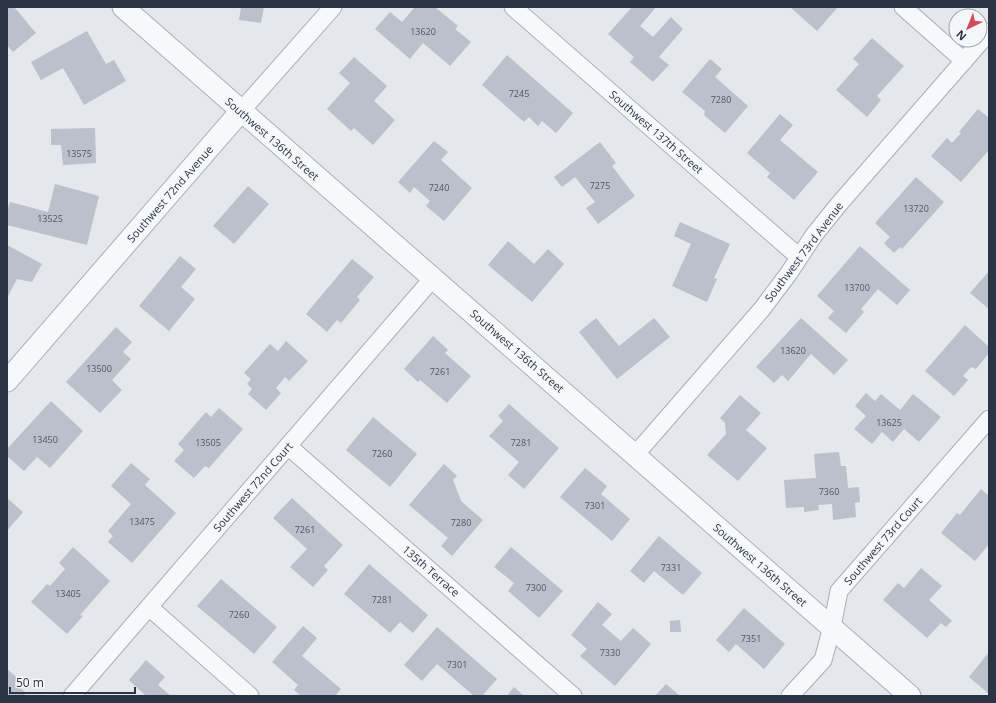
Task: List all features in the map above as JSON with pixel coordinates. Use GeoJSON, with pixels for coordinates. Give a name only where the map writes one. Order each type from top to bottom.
{"type":"FeatureCollection","features":[{"type":"Feature","properties":{"kind":"street","name":"Southwest 136th Street"},"geometry":{"type":"LineString","coordinates":[[123,7],[910,696]]}},
{"type":"Feature","properties":{"kind":"street","name":"Southwest 72nd Avenue"},"geometry":{"type":"LineString","coordinates":[[7,380],[333,7]]}},
{"type":"Feature","properties":{"kind":"street","name":"Southwest 137th Street"},"geometry":{"type":"LineString","coordinates":[[513,7],[799,257]]}},
{"type":"Feature","properties":{"kind":"street"},"geometry":{"type":"LineString","coordinates":[[903,7],[964,61]]}},
{"type":"Feature","properties":{"kind":"street","name":"Southwest 73rd Avenue"},"geometry":{"type":"LineString","coordinates":[[635,455],[762,309],[789,273],[814,235],[839,204],[989,32]]}},
{"type":"Feature","properties":{"kind":"street","name":"Southwest 72nd Court"},"geometry":{"type":"LineString","coordinates":[[72,696],[433,278]]}},
{"type":"Feature","properties":{"kind":"street","name":"Southwest 73rd Court"},"geometry":{"type":"LineString","coordinates":[[790,696],[823,660],[832,627],[838,591],[989,419]]}},
{"type":"Feature","properties":{"kind":"street","name":"135th Terrace"},"geometry":{"type":"LineString","coordinates":[[288,446],[573,696]]}},
{"type":"Feature","properties":{"kind":"street"},"geometry":{"type":"LineString","coordinates":[[149,607],[250,696]]}},
{"type":"Feature","properties":{"kind":"building"},"geometry":{"type":"Polygon","coordinates":[[[7,7],[14,7],[36,33],[13,52],[7,45],[7,7]]]}},
{"type":"Feature","properties":{"kind":"building"},"geometry":{"type":"Polygon","coordinates":[[[241,7],[264,7],[261,23],[239,20],[241,7]]]}},
{"type":"Feature","properties":{"kind":"building"},"geometry":{"type":"Polygon","coordinates":[[[415,7],[435,7],[458,26],[455,29],[471,42],[450,66],[423,43],[410,59],[375,29],[390,12],[402,22],[415,7]]]}},
{"type":"Feature","properties":{"kind":"building"},"geometry":{"type":"Polygon","coordinates":[[[632,7],[656,7],[640,26],[653,37],[671,17],[683,29],[659,57],[669,65],[653,82],[630,62],[634,57],[608,34],[632,7]]]}},
{"type":"Feature","properties":{"kind":"building"},"geometry":{"type":"Polygon","coordinates":[[[790,7],[838,7],[817,31],[790,7]]]}},
{"type":"Feature","properties":{"kind":"building"},"geometry":{"type":"Polygon","coordinates":[[[87,31],[106,64],[114,60],[126,81],[84,105],[63,68],[41,80],[31,62],[87,31]]]}},
{"type":"Feature","properties":{"kind":"building"},"geometry":{"type":"Polygon","coordinates":[[[872,38],[904,66],[877,96],[881,100],[867,117],[836,90],[859,64],[853,59],[872,38]]]}},
{"type":"Feature","properties":{"kind":"building"},"geometry":{"type":"Polygon","coordinates":[[[507,55],[573,113],[556,133],[542,121],[538,126],[529,117],[524,122],[482,85],[507,55]]]}},
{"type":"Feature","properties":{"kind":"building"},"geometry":{"type":"Polygon","coordinates":[[[354,57],[387,86],[374,101],[395,120],[373,145],[354,128],[351,131],[327,109],[350,83],[339,73],[354,57]]]}},
{"type":"Feature","properties":{"kind":"building"},"geometry":{"type":"Polygon","coordinates":[[[710,59],[722,69],[715,77],[748,106],[725,133],[704,115],[705,111],[682,92],[710,59]]]}},
{"type":"Feature","properties":{"kind":"building"},"geometry":{"type":"Polygon","coordinates":[[[978,109],[989,118],[989,150],[961,182],[931,156],[947,138],[952,143],[978,109]]]}},
{"type":"Feature","properties":{"kind":"building"},"geometry":{"type":"Polygon","coordinates":[[[780,114],[793,125],[780,140],[818,172],[794,200],[767,177],[770,173],[747,153],[780,114]]]}},
{"type":"Feature","properties":{"kind":"building"},"geometry":{"type":"Polygon","coordinates":[[[95,128],[96,163],[63,165],[61,145],[51,145],[51,129],[95,128]]]}},
{"type":"Feature","properties":{"kind":"building"},"geometry":{"type":"Polygon","coordinates":[[[434,141],[448,152],[441,160],[472,188],[444,221],[426,206],[430,201],[414,187],[410,193],[398,182],[434,141]]]}},
{"type":"Feature","properties":{"kind":"building"},"geometry":{"type":"Polygon","coordinates":[[[600,142],[616,163],[612,166],[635,196],[598,224],[586,208],[595,202],[575,177],[562,187],[554,177],[600,142]]]}},
{"type":"Feature","properties":{"kind":"building"},"geometry":{"type":"Polygon","coordinates":[[[916,177],[944,202],[902,249],[900,247],[894,253],[884,243],[890,237],[875,223],[916,177]]]}},
{"type":"Feature","properties":{"kind":"building"},"geometry":{"type":"Polygon","coordinates":[[[55,184],[99,196],[87,245],[7,225],[7,212],[10,202],[48,212],[55,184]]]}},
{"type":"Feature","properties":{"kind":"building"},"geometry":{"type":"Polygon","coordinates":[[[248,186],[269,204],[234,244],[213,226],[248,186]]]}},
{"type":"Feature","properties":{"kind":"building"},"geometry":{"type":"Polygon","coordinates":[[[680,222],[730,244],[714,278],[717,279],[707,302],[672,286],[691,244],[674,236],[680,222]]]}},
{"type":"Feature","properties":{"kind":"building"},"geometry":{"type":"Polygon","coordinates":[[[508,241],[534,264],[548,249],[564,264],[532,302],[488,265],[508,241]]]}},
{"type":"Feature","properties":{"kind":"building"},"geometry":{"type":"Polygon","coordinates":[[[7,245],[42,264],[32,282],[17,279],[7,298],[7,245]]]}},
{"type":"Feature","properties":{"kind":"building"},"geometry":{"type":"Polygon","coordinates":[[[860,246],[910,290],[897,305],[878,289],[861,309],[864,312],[846,333],[828,318],[834,311],[817,296],[860,246]]]}},
{"type":"Feature","properties":{"kind":"building"},"geometry":{"type":"Polygon","coordinates":[[[180,256],[196,269],[181,287],[195,299],[169,331],[139,306],[180,256]]]}},
{"type":"Feature","properties":{"kind":"building"},"geometry":{"type":"Polygon","coordinates":[[[352,259],[374,277],[357,297],[360,300],[341,323],[337,320],[327,332],[306,314],[352,259]]]}},
{"type":"Feature","properties":{"kind":"building"},"geometry":{"type":"Polygon","coordinates":[[[989,271],[989,309],[970,293],[989,271]]]}},
{"type":"Feature","properties":{"kind":"building"},"geometry":{"type":"Polygon","coordinates":[[[596,318],[619,346],[654,318],[670,337],[617,379],[579,332],[596,318]]]}},
{"type":"Feature","properties":{"kind":"building"},"geometry":{"type":"Polygon","coordinates":[[[801,318],[848,360],[834,375],[811,354],[788,381],[782,375],[774,383],[756,367],[801,318]]]}},
{"type":"Feature","properties":{"kind":"building"},"geometry":{"type":"Polygon","coordinates":[[[965,325],[989,347],[989,353],[976,369],[971,367],[963,376],[968,380],[954,396],[925,371],[965,325]]]}},
{"type":"Feature","properties":{"kind":"building"},"geometry":{"type":"Polygon","coordinates":[[[116,327],[132,342],[123,352],[131,359],[112,380],[122,390],[100,413],[66,382],[116,327]]]}},
{"type":"Feature","properties":{"kind":"building"},"geometry":{"type":"Polygon","coordinates":[[[433,336],[448,350],[445,353],[471,376],[447,403],[420,380],[418,382],[404,369],[433,336]]]}},
{"type":"Feature","properties":{"kind":"building"},"geometry":{"type":"Polygon","coordinates":[[[286,341],[308,361],[289,381],[285,377],[276,388],[281,393],[266,410],[248,394],[252,389],[247,384],[251,379],[244,373],[270,344],[278,351],[286,341]]]}},
{"type":"Feature","properties":{"kind":"building"},"geometry":{"type":"Polygon","coordinates":[[[866,393],[875,401],[881,394],[900,410],[913,394],[941,417],[919,442],[904,429],[893,442],[882,432],[872,444],[854,429],[866,416],[855,406],[866,393]]]}},
{"type":"Feature","properties":{"kind":"building"},"geometry":{"type":"Polygon","coordinates":[[[740,395],[761,413],[746,430],[767,448],[738,481],[707,455],[726,434],[725,423],[720,418],[740,395]]]}},
{"type":"Feature","properties":{"kind":"building"},"geometry":{"type":"Polygon","coordinates":[[[51,401],[83,431],[50,468],[37,457],[24,471],[7,456],[7,449],[51,401]]]}},
{"type":"Feature","properties":{"kind":"building"},"geometry":{"type":"Polygon","coordinates":[[[509,404],[559,448],[524,489],[508,475],[519,462],[489,436],[503,421],[498,416],[509,404]]]}},
{"type":"Feature","properties":{"kind":"building"},"geometry":{"type":"Polygon","coordinates":[[[219,408],[243,429],[209,468],[205,466],[194,478],[174,461],[184,450],[178,444],[206,412],[211,417],[219,408]]]}},
{"type":"Feature","properties":{"kind":"building"},"geometry":{"type":"Polygon","coordinates":[[[373,417],[417,454],[390,487],[346,450],[373,417]]]}},
{"type":"Feature","properties":{"kind":"building"},"geometry":{"type":"Polygon","coordinates":[[[839,452],[841,466],[846,466],[848,488],[859,487],[860,502],[855,503],[856,517],[833,520],[832,504],[818,505],[819,510],[804,512],[804,507],[786,508],[784,480],[816,478],[814,454],[839,452]]]}},
{"type":"Feature","properties":{"kind":"building"},"geometry":{"type":"Polygon","coordinates":[[[131,463],[150,479],[145,485],[176,513],[132,563],[108,542],[113,536],[108,531],[131,504],[111,486],[131,463]]]}},
{"type":"Feature","properties":{"kind":"building"},"geometry":{"type":"Polygon","coordinates":[[[444,464],[457,476],[453,480],[461,501],[483,520],[452,556],[441,546],[448,538],[409,505],[444,464]]]}},
{"type":"Feature","properties":{"kind":"building"},"geometry":{"type":"Polygon","coordinates":[[[585,468],[607,486],[601,494],[630,519],[612,541],[560,497],[585,468]]]}},
{"type":"Feature","properties":{"kind":"building"},"geometry":{"type":"Polygon","coordinates":[[[981,489],[989,496],[989,544],[975,561],[941,533],[957,513],[960,515],[981,489]]]}},
{"type":"Feature","properties":{"kind":"building"},"geometry":{"type":"Polygon","coordinates":[[[7,498],[23,512],[7,531],[7,498]]]}},
{"type":"Feature","properties":{"kind":"building"},"geometry":{"type":"Polygon","coordinates":[[[292,498],[343,545],[324,566],[328,570],[313,587],[290,567],[307,549],[273,518],[292,498]]]}},
{"type":"Feature","properties":{"kind":"building"},"geometry":{"type":"Polygon","coordinates":[[[659,536],[702,573],[683,595],[654,571],[644,583],[630,571],[659,536]]]}},
{"type":"Feature","properties":{"kind":"building"},"geometry":{"type":"Polygon","coordinates":[[[73,547],[110,581],[80,615],[83,616],[67,634],[31,602],[47,584],[50,586],[65,569],[59,563],[73,547]]]}},
{"type":"Feature","properties":{"kind":"building"},"geometry":{"type":"Polygon","coordinates":[[[511,547],[563,591],[539,618],[508,591],[514,583],[494,567],[511,547]]]}},
{"type":"Feature","properties":{"kind":"building"},"geometry":{"type":"Polygon","coordinates":[[[369,564],[428,615],[413,633],[400,622],[390,633],[344,594],[369,564]]]}},
{"type":"Feature","properties":{"kind":"building"},"geometry":{"type":"Polygon","coordinates":[[[921,568],[942,586],[929,600],[952,621],[946,627],[941,623],[927,638],[883,600],[898,583],[904,588],[921,568]]]}},
{"type":"Feature","properties":{"kind":"building"},"geometry":{"type":"Polygon","coordinates":[[[221,579],[277,627],[254,654],[197,606],[221,579]]]}},
{"type":"Feature","properties":{"kind":"building"},"geometry":{"type":"Polygon","coordinates":[[[598,602],[612,614],[602,625],[621,641],[633,628],[651,644],[615,686],[580,656],[587,649],[571,635],[598,602]]]}},
{"type":"Feature","properties":{"kind":"building"},"geometry":{"type":"Polygon","coordinates":[[[744,608],[785,644],[764,669],[736,644],[729,652],[716,640],[744,608]]]}},
{"type":"Feature","properties":{"kind":"building"},"geometry":{"type":"Polygon","coordinates":[[[680,620],[681,632],[670,632],[670,621],[680,620]]]}},
{"type":"Feature","properties":{"kind":"building"},"geometry":{"type":"Polygon","coordinates":[[[303,626],[317,638],[302,656],[341,689],[335,696],[301,696],[294,690],[298,685],[272,662],[303,626]]]}},
{"type":"Feature","properties":{"kind":"building"},"geometry":{"type":"Polygon","coordinates":[[[437,627],[497,679],[482,696],[474,696],[437,664],[422,681],[404,665],[437,627]]]}},
{"type":"Feature","properties":{"kind":"building"},"geometry":{"type":"Polygon","coordinates":[[[989,652],[989,694],[969,677],[989,652]]]}},
{"type":"Feature","properties":{"kind":"building"},"geometry":{"type":"Polygon","coordinates":[[[146,660],[165,677],[158,685],[171,696],[146,696],[129,680],[146,660]]]}},
{"type":"Feature","properties":{"kind":"building"},"geometry":{"type":"Polygon","coordinates":[[[7,669],[21,681],[17,685],[26,693],[23,696],[7,696],[7,669]]]}},
{"type":"Feature","properties":{"kind":"building"},"geometry":{"type":"Polygon","coordinates":[[[666,684],[680,696],[655,696],[666,684]]]}},
{"type":"Feature","properties":{"kind":"building"},"geometry":{"type":"Polygon","coordinates":[[[514,687],[524,696],[507,696],[514,687]]]}}]}
